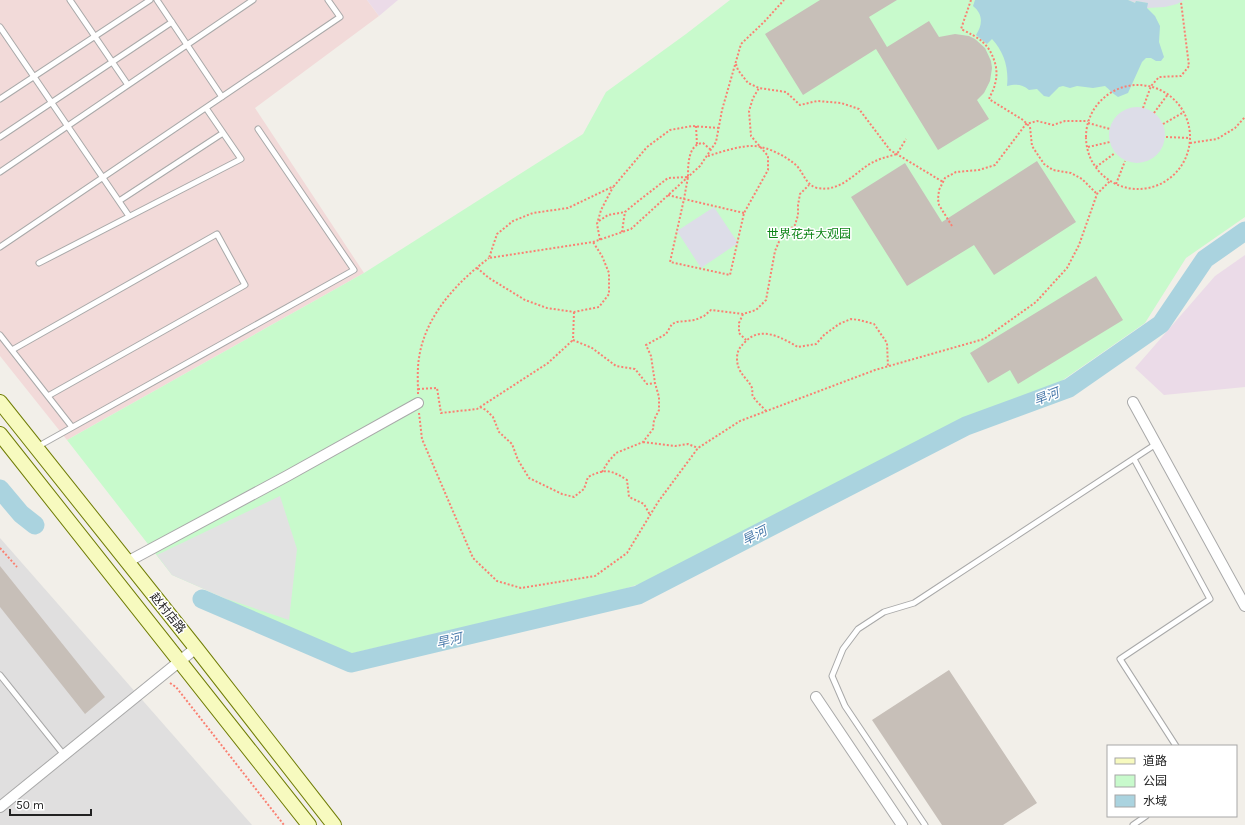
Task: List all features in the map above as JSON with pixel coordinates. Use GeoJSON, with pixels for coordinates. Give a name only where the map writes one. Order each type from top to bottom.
{"type":"FeatureCollection","features":[{"type":"Feature","properties":{"kind":"main road","name":"赵村店路"},"geometry":{"type":"LineString","coordinates":[[0,402],[196,648],[334,825]]}},
{"type":"Feature","properties":{"kind":"main road","name":"赵村店路"},"geometry":{"type":"LineString","coordinates":[[0,434],[309,825]]}},
{"type":"Feature","properties":{"kind":"street"},"geometry":{"type":"LineString","coordinates":[[1133,402],[1245,606]]}},
{"type":"Feature","properties":{"kind":"street"},"geometry":{"type":"LineString","coordinates":[[127,562],[288,476],[418,403]]}},
{"type":"Feature","properties":{"kind":"street"},"geometry":{"type":"LineString","coordinates":[[0,807],[196,648]]}},
{"type":"Feature","properties":{"kind":"street"},"geometry":{"type":"LineString","coordinates":[[816,697],[902,825]]}},
{"type":"Feature","properties":{"kind":"lane"},"geometry":{"type":"LineString","coordinates":[[70,0],[128,85]]}},
{"type":"Feature","properties":{"kind":"lane"},"geometry":{"type":"LineString","coordinates":[[0,99],[150,0]]}},
{"type":"Feature","properties":{"kind":"lane"},"geometry":{"type":"LineString","coordinates":[[157,0],[222,97]]}},
{"type":"Feature","properties":{"kind":"lane"},"geometry":{"type":"LineString","coordinates":[[0,164],[2,171],[253,0]]}},
{"type":"Feature","properties":{"kind":"lane"},"geometry":{"type":"LineString","coordinates":[[0,247],[340,17],[328,0]]}},
{"type":"Feature","properties":{"kind":"lane"},"geometry":{"type":"LineString","coordinates":[[0,137],[172,22]]}},
{"type":"Feature","properties":{"kind":"lane"},"geometry":{"type":"LineString","coordinates":[[0,27],[129,216]]}},
{"type":"Feature","properties":{"kind":"lane"},"geometry":{"type":"LineString","coordinates":[[39,263],[240,159],[206,108]]}},
{"type":"Feature","properties":{"kind":"lane"},"geometry":{"type":"LineString","coordinates":[[36,448],[354,270],[258,129]]}},
{"type":"Feature","properties":{"kind":"lane"},"geometry":{"type":"LineString","coordinates":[[119,201],[223,133]]}},
{"type":"Feature","properties":{"kind":"lane"},"geometry":{"type":"LineString","coordinates":[[12,350],[218,234],[245,285],[48,396]]}},
{"type":"Feature","properties":{"kind":"lane"},"geometry":{"type":"LineString","coordinates":[[0,335],[72,427]]}},
{"type":"Feature","properties":{"kind":"lane"},"geometry":{"type":"LineString","coordinates":[[925,825],[845,706],[832,676],[843,649],[858,629],[884,612],[914,603],[1156,444]]}},
{"type":"Feature","properties":{"kind":"lane"},"geometry":{"type":"LineString","coordinates":[[1134,459],[1210,599],[1120,659],[1175,745]]}},
{"type":"Feature","properties":{"kind":"lane"},"geometry":{"type":"LineString","coordinates":[[0,675],[64,755]]}},
{"type":"Feature","properties":{"kind":"lane"},"geometry":{"type":"LineString","coordinates":[[1133,825],[1145,817]]}},
{"type":"Feature","properties":{"kind":"path"},"geometry":{"type":"LineString","coordinates":[[784,0],[742,44],[722,110],[716,142],[700,166],[688,177],[631,229],[593,242],[489,258],[454,289],[427,327],[419,358],[418,403],[422,439],[473,558],[497,581],[521,588],[595,576],[626,553],[658,502],[698,448],[740,421],[888,367],[984,338],[1036,302],[1067,268],[1079,245],[1097,194],[1110,181]]}},
{"type":"Feature","properties":{"kind":"path"},"geometry":{"type":"LineString","coordinates":[[970,0],[961,29],[974,35],[989,47],[992,52],[997,70],[996,84],[989,99],[1023,120],[1030,127],[1032,146],[1044,164],[1053,170],[1071,173],[1082,179],[1097,194]]}},
{"type":"Feature","properties":{"kind":"path"},"geometry":{"type":"LineString","coordinates":[[1143,108],[1151,86],[1159,77],[1181,76],[1189,66],[1181,2]]}},
{"type":"Feature","properties":{"kind":"path"},"geometry":{"type":"LineString","coordinates":[[736,63],[738,70],[748,83],[758,88],[786,92],[800,105],[817,101],[841,103],[859,109],[890,150],[943,182]]}},
{"type":"Feature","properties":{"kind":"path"},"geometry":{"type":"LineString","coordinates":[[1144,84],[1151,86],[1161,89],[1176,100],[1186,115],[1191,132],[1189,151],[1182,166],[1171,178],[1157,186],[1141,189],[1125,188],[1110,181],[1096,167],[1089,156],[1086,140],[1088,122],[1096,105],[1109,93],[1126,85],[1144,84]]}},
{"type":"Feature","properties":{"kind":"path"},"geometry":{"type":"LineString","coordinates":[[711,150],[703,143],[697,145],[694,147],[688,161],[688,177],[684,200],[670,262],[730,275],[744,213],[759,189],[768,170],[768,156],[750,136],[749,111],[758,88]]}},
{"type":"Feature","properties":{"kind":"path"},"geometry":{"type":"LineString","coordinates":[[1154,113],[1168,94]]}},
{"type":"Feature","properties":{"kind":"path"},"geometry":{"type":"LineString","coordinates":[[1163,124],[1184,112]]}},
{"type":"Feature","properties":{"kind":"path"},"geometry":{"type":"LineString","coordinates":[[1190,144],[1217,139],[1235,128],[1245,117]]}},
{"type":"Feature","properties":{"kind":"path"},"geometry":{"type":"LineString","coordinates":[[952,226],[939,205],[939,190],[945,178],[956,172],[979,170],[995,165],[1026,124],[1038,122],[1053,124],[1065,121],[1088,122],[1110,128]]}},
{"type":"Feature","properties":{"kind":"path"},"geometry":{"type":"LineString","coordinates":[[600,240],[598,221],[614,186],[647,147],[670,130],[696,126],[719,128]]}},
{"type":"Feature","properties":{"kind":"path"},"geometry":{"type":"LineString","coordinates":[[696,126],[697,145]]}},
{"type":"Feature","properties":{"kind":"path"},"geometry":{"type":"LineString","coordinates":[[1166,137],[1190,138]]}},
{"type":"Feature","properties":{"kind":"path"},"geometry":{"type":"LineString","coordinates":[[706,156],[735,148],[752,146],[762,148],[785,157],[797,167],[809,185],[817,188],[834,188],[850,180],[869,164],[897,154],[906,139]]}},
{"type":"Feature","properties":{"kind":"path"},"geometry":{"type":"LineString","coordinates":[[1087,147],[1110,142]]}},
{"type":"Feature","properties":{"kind":"path"},"geometry":{"type":"LineString","coordinates":[[1096,167],[1115,153]]}},
{"type":"Feature","properties":{"kind":"path"},"geometry":{"type":"LineString","coordinates":[[1116,184],[1126,161]]}},
{"type":"Feature","properties":{"kind":"path"},"geometry":{"type":"LineString","coordinates":[[598,221],[608,215],[625,212],[668,178],[688,177]]}},
{"type":"Feature","properties":{"kind":"path"},"geometry":{"type":"LineString","coordinates":[[643,442],[653,429],[654,420],[659,410],[651,356],[646,346],[666,334],[672,324],[676,322],[695,320],[704,316],[711,310],[743,314],[756,310],[766,300],[775,252],[780,237],[795,225],[798,215],[800,194],[809,185]]}},
{"type":"Feature","properties":{"kind":"path"},"geometry":{"type":"LineString","coordinates":[[489,258],[497,234],[513,221],[533,213],[568,208],[614,186]]}},
{"type":"Feature","properties":{"kind":"path"},"geometry":{"type":"LineString","coordinates":[[668,194],[684,200],[744,213]]}},
{"type":"Feature","properties":{"kind":"path"},"geometry":{"type":"LineString","coordinates":[[622,232],[625,212]]}},
{"type":"Feature","properties":{"kind":"path"},"geometry":{"type":"LineString","coordinates":[[477,268],[489,278],[525,300],[547,308],[574,312],[598,307],[609,294],[609,273],[602,256],[593,242]]}},
{"type":"Feature","properties":{"kind":"path"},"geometry":{"type":"LineString","coordinates":[[418,389],[436,388],[441,413],[480,407],[548,363],[573,340],[574,312]]}},
{"type":"Feature","properties":{"kind":"path"},"geometry":{"type":"LineString","coordinates":[[743,314],[739,323],[739,332],[746,340]]}},
{"type":"Feature","properties":{"kind":"path"},"geometry":{"type":"LineString","coordinates":[[766,411],[752,395],[752,388],[741,374],[738,366],[738,349],[746,340],[756,334],[768,333],[780,337],[798,347],[816,344],[824,335],[839,324],[851,319],[859,320],[874,324],[887,343],[888,367]]}},
{"type":"Feature","properties":{"kind":"path"},"geometry":{"type":"LineString","coordinates":[[573,340],[592,348],[616,366],[635,369],[647,384],[656,382]]}},
{"type":"Feature","properties":{"kind":"path"},"geometry":{"type":"LineString","coordinates":[[480,407],[486,410],[493,418],[499,432],[512,444],[518,460],[529,478],[562,494],[574,497],[584,489],[588,477],[599,471],[614,472],[627,480],[629,497],[644,504],[650,515]]}},
{"type":"Feature","properties":{"kind":"path"},"geometry":{"type":"LineString","coordinates":[[602,472],[616,453],[643,442],[675,446],[688,444],[698,448]]}},
{"type":"Feature","properties":{"kind":"path"},"geometry":{"type":"LineString","coordinates":[[0,548],[17,567]]}},
{"type":"Feature","properties":{"kind":"path"},"geometry":{"type":"LineString","coordinates":[[160,677],[176,687],[284,825]]}},
{"type":"Feature","properties":{"kind":"shaded area"},"geometry":{"type":"Polygon","coordinates":[[[0,0],[367,0],[379,16],[255,108],[364,273],[67,440],[0,356],[0,0]]]}},
{"type":"Feature","properties":{"kind":"shaded area"},"geometry":{"type":"Polygon","coordinates":[[[367,0],[398,0],[379,16],[367,0]]]}},
{"type":"Feature","properties":{"kind":"shaded area"},"geometry":{"type":"Polygon","coordinates":[[[1128,0],[1184,0],[1177,4],[1165,7],[1147,8],[1147,3],[1136,1],[1135,3],[1128,0]]]}},
{"type":"Feature","properties":{"kind":"shaded area"},"geometry":{"type":"Polygon","coordinates":[[[1131,107],[1143,107],[1153,111],[1161,119],[1165,129],[1165,141],[1161,151],[1153,159],[1143,163],[1131,163],[1121,159],[1113,151],[1109,141],[1109,129],[1113,119],[1121,111],[1131,107]]]}},
{"type":"Feature","properties":{"kind":"shaded area"},"geometry":{"type":"Polygon","coordinates":[[[714,207],[738,243],[701,268],[677,231],[714,207]]]}},
{"type":"Feature","properties":{"kind":"shaded area"},"geometry":{"type":"Polygon","coordinates":[[[1245,255],[1245,387],[1164,395],[1135,368],[1215,276],[1245,255]]]}},
{"type":"Feature","properties":{"kind":"shaded area"},"geometry":{"type":"Polygon","coordinates":[[[280,496],[297,549],[289,620],[227,599],[172,575],[157,555],[280,496]]]}},
{"type":"Feature","properties":{"kind":"shaded area"},"geometry":{"type":"Polygon","coordinates":[[[0,538],[252,825],[0,825],[0,538]]]}},
{"type":"Feature","properties":{"kind":"green space","name":"世界花卉大观园"},"geometry":{"type":"Polygon","coordinates":[[[730,0],[1245,0],[1245,217],[1186,258],[1145,323],[1060,382],[954,423],[688,568],[618,591],[349,654],[252,630],[227,599],[172,575],[67,440],[364,273],[583,134],[606,92],[730,0]]]}},
{"type":"Feature","properties":{"kind":"water"},"geometry":{"type":"Polygon","coordinates":[[[975,0],[1128,0],[1135,3],[1136,1],[1148,3],[1147,8],[1155,16],[1160,26],[1159,42],[1164,57],[1161,61],[1146,58],[1142,62],[1128,93],[1118,97],[1105,86],[1093,88],[1077,86],[1070,88],[1063,86],[1059,87],[1049,97],[1044,96],[1037,89],[1029,90],[1019,85],[1007,86],[1005,61],[1000,49],[992,39],[987,44],[976,35],[980,27],[981,19],[979,12],[973,6],[975,0]]]}},
{"type":"Feature","properties":{"kind":"building"},"geometry":{"type":"Polygon","coordinates":[[[820,0],[897,0],[869,17],[887,47],[929,21],[939,37],[955,34],[969,36],[975,39],[985,48],[991,61],[992,68],[990,81],[984,93],[977,100],[989,119],[938,150],[876,49],[803,95],[765,34],[820,0]]]}},
{"type":"Feature","properties":{"kind":"building"},"geometry":{"type":"Polygon","coordinates":[[[1037,161],[1076,222],[994,275],[974,245],[907,286],[851,197],[905,163],[942,222],[1037,161]]]}},
{"type":"Feature","properties":{"kind":"building"},"geometry":{"type":"Polygon","coordinates":[[[1096,276],[1123,320],[1018,384],[1010,370],[988,383],[970,353],[1096,276]]]}},
{"type":"Feature","properties":{"kind":"building"},"geometry":{"type":"Polygon","coordinates":[[[0,566],[105,697],[85,714],[0,607],[0,566]]]}},
{"type":"Feature","properties":{"kind":"building"},"geometry":{"type":"Polygon","coordinates":[[[949,670],[1037,803],[1003,825],[942,825],[872,720],[949,670]]]}},
{"type":"Feature","properties":{"kind":"waterway","name":"旱河"},"geometry":{"type":"LineString","coordinates":[[202,599],[351,663],[638,595],[966,426],[1069,388],[1161,324],[1205,259],[1245,231]]}},
{"type":"Feature","properties":{"kind":"waterway","name":"旱河"},"geometry":{"type":"LineString","coordinates":[[0,489],[21,514],[35,525]]}}]}
